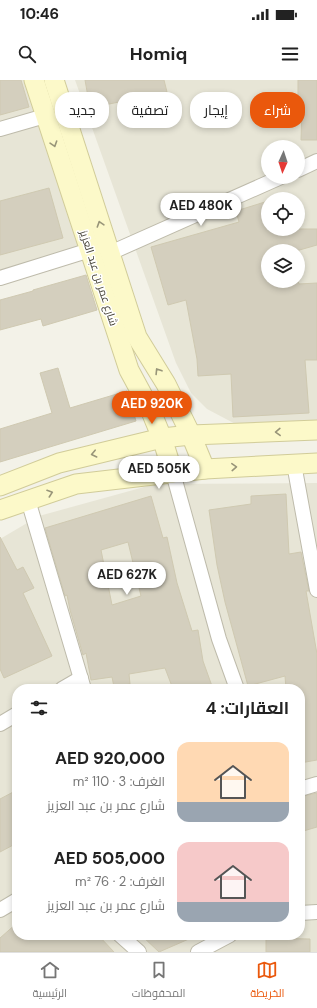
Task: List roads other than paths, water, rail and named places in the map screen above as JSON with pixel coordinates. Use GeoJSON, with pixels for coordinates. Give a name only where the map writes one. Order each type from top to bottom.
{"type":"FeatureCollection","features":[{"type":"Feature","properties":{"kind":"main road","name":"شارع عمر بن عبد العزيز"},"geometry":{"type":"LineString","coordinates":[[34,80],[129,370],[150,409],[162,438],[173,473]]}},
{"type":"Feature","properties":{"kind":"main road"},"geometry":{"type":"LineString","coordinates":[[54,80],[137,338],[166,384],[191,434],[205,469]]}},
{"type":"Feature","properties":{"kind":"main road"},"geometry":{"type":"LineString","coordinates":[[0,486],[59,463],[162,438],[191,434],[317,430]]}},
{"type":"Feature","properties":{"kind":"main road"},"geometry":{"type":"LineString","coordinates":[[0,510],[76,484],[205,469],[317,463]]}},
{"type":"Feature","properties":{"kind":"street"},"geometry":{"type":"LineString","coordinates":[[0,129],[45,116]]}},
{"type":"Feature","properties":{"kind":"street"},"geometry":{"type":"LineString","coordinates":[[305,167],[317,161]]}},
{"type":"Feature","properties":{"kind":"street"},"geometry":{"type":"LineString","coordinates":[[110,253],[265,184]]}},
{"type":"Feature","properties":{"kind":"street"},"geometry":{"type":"LineString","coordinates":[[0,278],[90,250]]}},
{"type":"Feature","properties":{"kind":"street"},"geometry":{"type":"LineString","coordinates":[[294,464],[317,590]]}},
{"type":"Feature","properties":{"kind":"street"},"geometry":{"type":"LineString","coordinates":[[173,473],[219,640],[235,684]]}},
{"type":"Feature","properties":{"kind":"street"},"geometry":{"type":"LineString","coordinates":[[28,500],[82,684]]}},
{"type":"Feature","properties":{"kind":"street"},"geometry":{"type":"LineString","coordinates":[[0,724],[12,717]]}},
{"type":"Feature","properties":{"kind":"street"},"geometry":{"type":"LineString","coordinates":[[305,788],[317,784]]}},
{"type":"Feature","properties":{"kind":"street"},"geometry":{"type":"LineString","coordinates":[[0,910],[12,903]]}},
{"type":"Feature","properties":{"kind":"street"},"geometry":{"type":"LineString","coordinates":[[305,913],[317,912]]}},
{"type":"Feature","properties":{"kind":"street"},"geometry":{"type":"LineString","coordinates":[[126,940],[139,952]]}},
{"type":"Feature","properties":{"kind":"street"},"geometry":{"type":"LineString","coordinates":[[198,952],[221,940]]}}]}
